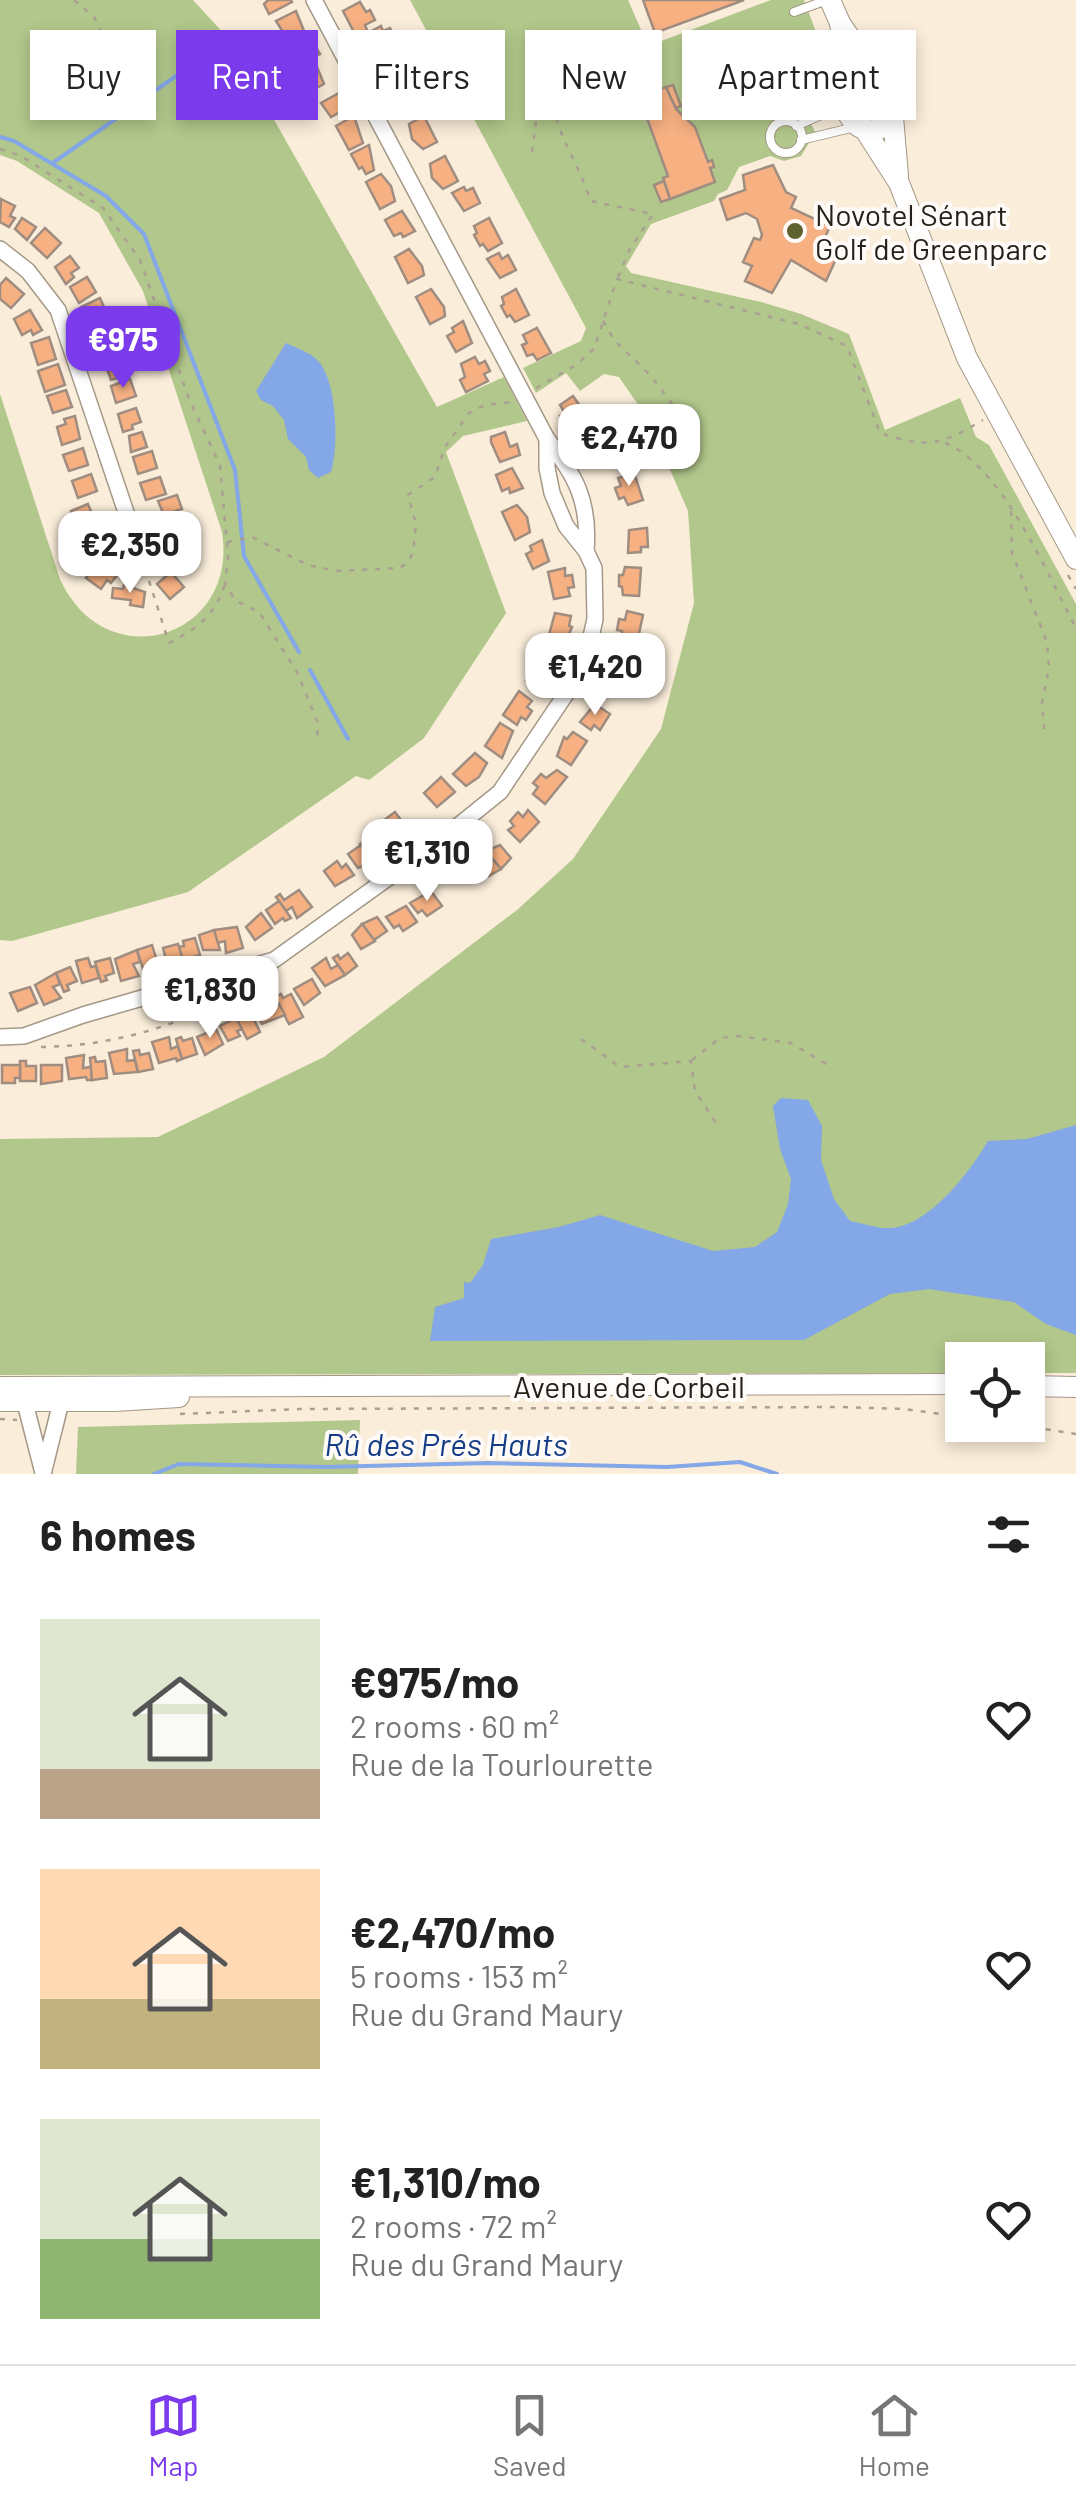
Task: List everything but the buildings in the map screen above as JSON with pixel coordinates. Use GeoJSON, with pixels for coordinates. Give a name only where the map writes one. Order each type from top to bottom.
{"type":"FeatureCollection","features":[{"type":"Feature","properties":{"kind":"main road"},"geometry":{"type":"LineString","coordinates":[[829,0],[845,30]]}},
{"type":"Feature","properties":{"kind":"main road"},"geometry":{"type":"LineString","coordinates":[[840,23],[841,30]]}},
{"type":"Feature","properties":{"kind":"main road"},"geometry":{"type":"LineString","coordinates":[[854,120],[899,183],[967,358],[1062,523],[1076,559]]}},
{"type":"Feature","properties":{"kind":"main road"},"geometry":{"type":"LineString","coordinates":[[862,128],[882,128],[890,120]]}},
{"type":"Feature","properties":{"kind":"main road"},"geometry":{"type":"LineString","coordinates":[[894,120],[899,183]]}},
{"type":"Feature","properties":{"kind":"main road","name":"Avenue de Corbeil"},"geometry":{"type":"LineString","coordinates":[[0,1387],[945,1384]]}},
{"type":"Feature","properties":{"kind":"main road"},"geometry":{"type":"LineString","coordinates":[[1045,1386],[1076,1387]]}},
{"type":"Feature","properties":{"kind":"main road","name":"Avenue de Corbeil"},"geometry":{"type":"LineString","coordinates":[[0,1401],[21,1412],[61,1402],[115,1402],[296,1388]]}},
{"type":"Feature","properties":{"kind":"street"},"geometry":{"type":"LineString","coordinates":[[314,0],[548,439],[572,472],[584,504],[586,550]]}},
{"type":"Feature","properties":{"kind":"street"},"geometry":{"type":"LineString","coordinates":[[0,249],[28,271],[58,310],[138,545]]}},
{"type":"Feature","properties":{"kind":"street"},"geometry":{"type":"LineString","coordinates":[[0,1037],[24,1036],[274,960],[456,829],[500,792],[576,679],[587,655],[595,619],[594,568],[586,550],[566,526],[552,493],[547,468],[548,439]]}},
{"type":"Feature","properties":{"kind":"street"},"geometry":{"type":"LineString","coordinates":[[40,1386],[61,1402],[43,1473],[21,1412],[40,1386]]}},
{"type":"Feature","properties":{"kind":"lane"},"geometry":{"type":"LineString","coordinates":[[794,12],[829,0]]}},
{"type":"Feature","properties":{"kind":"lane"},"geometry":{"type":"LineString","coordinates":[[796,126],[810,120]]}},
{"type":"Feature","properties":{"kind":"lane"},"geometry":{"type":"LineString","coordinates":[[802,140],[796,126],[787,122],[777,124],[770,132],[777,151],[787,153],[797,149],[802,140],[836,129],[862,128]]}},
{"type":"Feature","properties":{"kind":"path"},"geometry":{"type":"LineString","coordinates":[[74,0],[94,17],[123,74],[159,113]]}},
{"type":"Feature","properties":{"kind":"path"},"geometry":{"type":"LineString","coordinates":[[532,152],[536,120]]}},
{"type":"Feature","properties":{"kind":"path"},"geometry":{"type":"LineString","coordinates":[[227,542],[252,537],[308,565],[336,572],[400,568],[413,552],[416,524],[408,495],[435,476],[445,447],[469,413],[512,402],[576,365],[594,349],[630,249],[653,214],[590,201],[583,175],[570,158],[557,120]]}},
{"type":"Feature","properties":{"kind":"path"},"geometry":{"type":"LineString","coordinates":[[0,150],[21,156],[103,208],[140,260],[189,400],[220,465],[227,542],[226,584],[207,620],[168,642],[138,545]]}},
{"type":"Feature","properties":{"kind":"path"},"geometry":{"type":"LineString","coordinates":[[617,279],[798,324],[847,346],[880,432],[896,438],[944,443],[960,449],[983,468],[1011,510],[1076,628]]}},
{"type":"Feature","properties":{"kind":"path"},"geometry":{"type":"LineString","coordinates":[[603,320],[614,340],[652,376],[686,421]]}},
{"type":"Feature","properties":{"kind":"path"},"geometry":{"type":"LineString","coordinates":[[944,443],[984,419]]}},
{"type":"Feature","properties":{"kind":"path"},"geometry":{"type":"LineString","coordinates":[[1011,510],[1012,553],[1047,642],[1044,729]]}},
{"type":"Feature","properties":{"kind":"path"},"geometry":{"type":"LineString","coordinates":[[226,584],[236,602],[259,612],[297,672],[318,723],[317,743]]}},
{"type":"Feature","properties":{"kind":"path"},"geometry":{"type":"LineString","coordinates":[[36,1046],[72,1046],[129,1037],[170,1025],[228,1000],[275,972]]}},
{"type":"Feature","properties":{"kind":"path"},"geometry":{"type":"LineString","coordinates":[[581,1039],[620,1067],[691,1060],[708,1046],[731,1036],[791,1042],[826,1064]]}},
{"type":"Feature","properties":{"kind":"path"},"geometry":{"type":"LineString","coordinates":[[691,1060],[695,1091],[720,1128]]}},
{"type":"Feature","properties":{"kind":"path"},"geometry":{"type":"LineString","coordinates":[[300,1409],[841,1408],[904,1409],[945,1415]]}},
{"type":"Feature","properties":{"kind":"path"},"geometry":{"type":"LineString","coordinates":[[0,1419],[21,1412]]}},
{"type":"Feature","properties":{"kind":"path"},"geometry":{"type":"LineString","coordinates":[[1045,1429],[1076,1434]]}},
{"type":"Feature","properties":{"kind":"green space"},"geometry":{"type":"Polygon","coordinates":[[[0,0],[193,0],[221,30],[176,30],[176,120],[274,120],[437,407],[504,377],[527,421],[463,436],[446,452],[506,613],[424,738],[369,780],[356,776],[188,892],[12,941],[0,940],[0,394],[60,579],[81,610],[107,629],[136,636],[164,633],[190,620],[210,599],[222,569],[222,532],[143,291],[99,213],[17,161],[0,155],[0,0]]]}},
{"type":"Feature","properties":{"kind":"green space"},"geometry":{"type":"Polygon","coordinates":[[[410,0],[628,0],[641,30],[525,30],[525,120],[662,120],[662,41],[682,33],[682,120],[809,120],[819,139],[809,143],[801,156],[784,161],[770,156],[739,167],[727,190],[714,201],[651,224],[626,266],[631,273],[761,302],[849,334],[885,430],[960,398],[976,437],[989,445],[1076,604],[1076,1373],[1045,1373],[1045,1342],[945,1342],[945,1373],[0,1375],[0,1139],[158,1137],[324,1057],[517,910],[573,859],[661,729],[694,603],[688,511],[648,419],[619,377],[604,374],[580,391],[566,373],[536,393],[523,368],[581,341],[586,328],[474,120],[505,120],[505,30],[426,30],[410,0]]]}},
{"type":"Feature","properties":{"kind":"green space"},"geometry":{"type":"Polygon","coordinates":[[[771,0],[804,0],[815,30],[691,30],[771,0]]]}},
{"type":"Feature","properties":{"kind":"green space"},"geometry":{"type":"Polygon","coordinates":[[[360,1420],[358,1474],[76,1474],[78,1427],[360,1420]]]}},
{"type":"Feature","properties":{"kind":"water"},"geometry":{"type":"Polygon","coordinates":[[[286,343],[317,359],[330,386],[336,432],[334,461],[331,472],[318,478],[309,470],[306,457],[288,439],[284,420],[256,391],[286,343]]]}},
{"type":"Feature","properties":{"kind":"water"},"geometry":{"type":"Polygon","coordinates":[[[781,1098],[808,1100],[822,1126],[821,1160],[834,1199],[850,1221],[885,1228],[904,1225],[933,1208],[959,1182],[988,1141],[1027,1139],[1076,1125],[1076,1335],[1046,1324],[1014,1302],[929,1289],[890,1294],[804,1340],[430,1341],[435,1307],[464,1298],[464,1282],[470,1283],[483,1265],[491,1239],[600,1215],[713,1251],[755,1247],[777,1232],[788,1204],[791,1179],[780,1149],[773,1106],[781,1098]]]}},
{"type":"Feature","properties":{"kind":"waterway"},"geometry":{"type":"LineString","coordinates":[[156,90],[176,76]]}},
{"type":"Feature","properties":{"kind":"waterway"},"geometry":{"type":"LineString","coordinates":[[54,162],[114,120]]}},
{"type":"Feature","properties":{"kind":"waterway","name":"Rû des Prés Hauts"},"geometry":{"type":"LineString","coordinates":[[0,137],[14,141],[106,196],[144,234],[235,470],[244,556],[299,652]]}},
{"type":"Feature","properties":{"kind":"waterway","name":"Rû des Prés Hauts"},"geometry":{"type":"LineString","coordinates":[[310,670],[348,739]]}},
{"type":"Feature","properties":{"kind":"waterway","name":"Rû des Prés Hauts"},"geometry":{"type":"LineString","coordinates":[[154,1474],[179,1464],[667,1467],[740,1462],[777,1474]]}},
{"type":"Feature","properties":{"kind":"place","name":"Novotel Sénart Golf de Greenparc"},"geometry":{"type":"Point","coordinates":[795,231]}}]}
